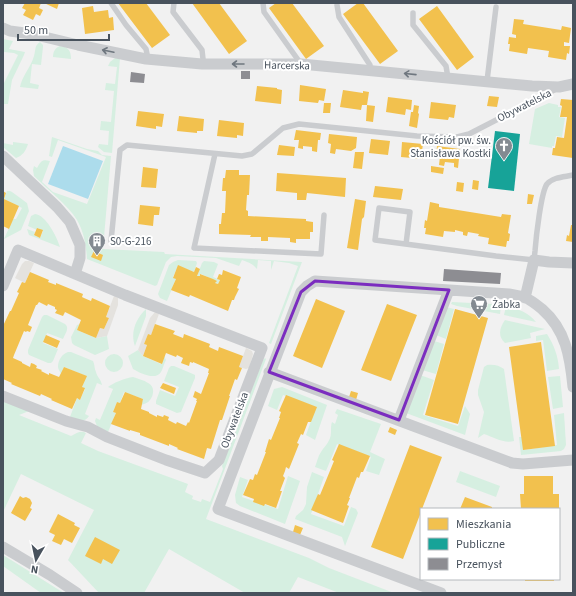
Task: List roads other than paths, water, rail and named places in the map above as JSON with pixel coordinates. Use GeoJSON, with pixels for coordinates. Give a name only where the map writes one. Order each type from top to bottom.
{"type":"FeatureCollection","features":[{"type":"Feature","properties":{"kind":"street","name":"Harcerska"},"geometry":{"type":"LineString","coordinates":[[3,28],[10,31],[32,34],[146,59],[202,64],[301,64],[532,86],[560,87],[573,84]]}},
{"type":"Feature","properties":{"kind":"street"},"geometry":{"type":"LineString","coordinates":[[3,156],[57,207],[70,222],[80,245],[80,258],[75,274]]}},
{"type":"Feature","properties":{"kind":"street","name":"Obywatelska"},"geometry":{"type":"LineString","coordinates":[[3,286],[18,250],[145,303],[262,348],[219,460],[204,473],[107,437],[88,427],[66,421],[3,396]]}},
{"type":"Feature","properties":{"kind":"street"},"geometry":{"type":"LineString","coordinates":[[525,298],[534,260],[573,263]]}},
{"type":"Feature","properties":{"kind":"street","name":"Obywatelska"},"geometry":{"type":"LineString","coordinates":[[441,593],[218,509],[300,292],[314,281],[509,294],[525,298],[535,303],[546,312],[559,329],[567,347],[573,387]]}},
{"type":"Feature","properties":{"kind":"street"},"geometry":{"type":"LineString","coordinates":[[399,420],[449,290]]}},
{"type":"Feature","properties":{"kind":"street"},"geometry":{"type":"LineString","coordinates":[[269,372],[512,463],[523,464],[573,460]]}},
{"type":"Feature","properties":{"kind":"street"},"geometry":{"type":"LineString","coordinates":[[3,547],[77,593]]}},
{"type":"Feature","properties":{"kind":"lane"},"geometry":{"type":"LineString","coordinates":[[112,3],[126,25],[146,49],[146,59]]}},
{"type":"Feature","properties":{"kind":"lane"},"geometry":{"type":"LineString","coordinates":[[174,3],[173,12],[202,50],[202,64]]}},
{"type":"Feature","properties":{"kind":"lane"},"geometry":{"type":"LineString","coordinates":[[263,3],[264,12],[301,64]]}},
{"type":"Feature","properties":{"kind":"lane"},"geometry":{"type":"LineString","coordinates":[[338,5],[339,16],[370,65],[370,70]]}},
{"type":"Feature","properties":{"kind":"lane"},"geometry":{"type":"LineString","coordinates":[[487,81],[496,7]]}},
{"type":"Feature","properties":{"kind":"lane"},"geometry":{"type":"LineString","coordinates":[[413,13],[413,25],[446,66],[448,78]]}},
{"type":"Feature","properties":{"kind":"lane","name":"Obywatelska"},"geometry":{"type":"LineString","coordinates":[[111,241],[120,150],[127,145],[242,156],[252,154],[284,128],[299,124],[417,136],[457,137],[469,134],[560,87]]}},
{"type":"Feature","properties":{"kind":"lane"},"geometry":{"type":"LineString","coordinates":[[215,154],[194,248],[321,254],[324,215]]}},
{"type":"Feature","properties":{"kind":"lane"},"geometry":{"type":"LineString","coordinates":[[406,244],[410,212],[379,208],[375,240],[496,256],[534,260],[543,195],[547,185],[554,179],[573,175]]}},
{"type":"Feature","properties":{"kind":"water"},"geometry":{"type":"Polygon","coordinates":[[[63,146],[103,161],[88,199],[48,184],[63,146]]]}},
{"type":"Feature","properties":{"kind":"place","name":"Kościół pw. św. Stanisława Kostki"},"geometry":{"type":"Point","coordinates":[504,161]}},
{"type":"Feature","properties":{"kind":"place","name":"S0-G-216"},"geometry":{"type":"Point","coordinates":[97,256]}},
{"type":"Feature","properties":{"kind":"place","name":"Żabka"},"geometry":{"type":"Point","coordinates":[479,319]}}]}
